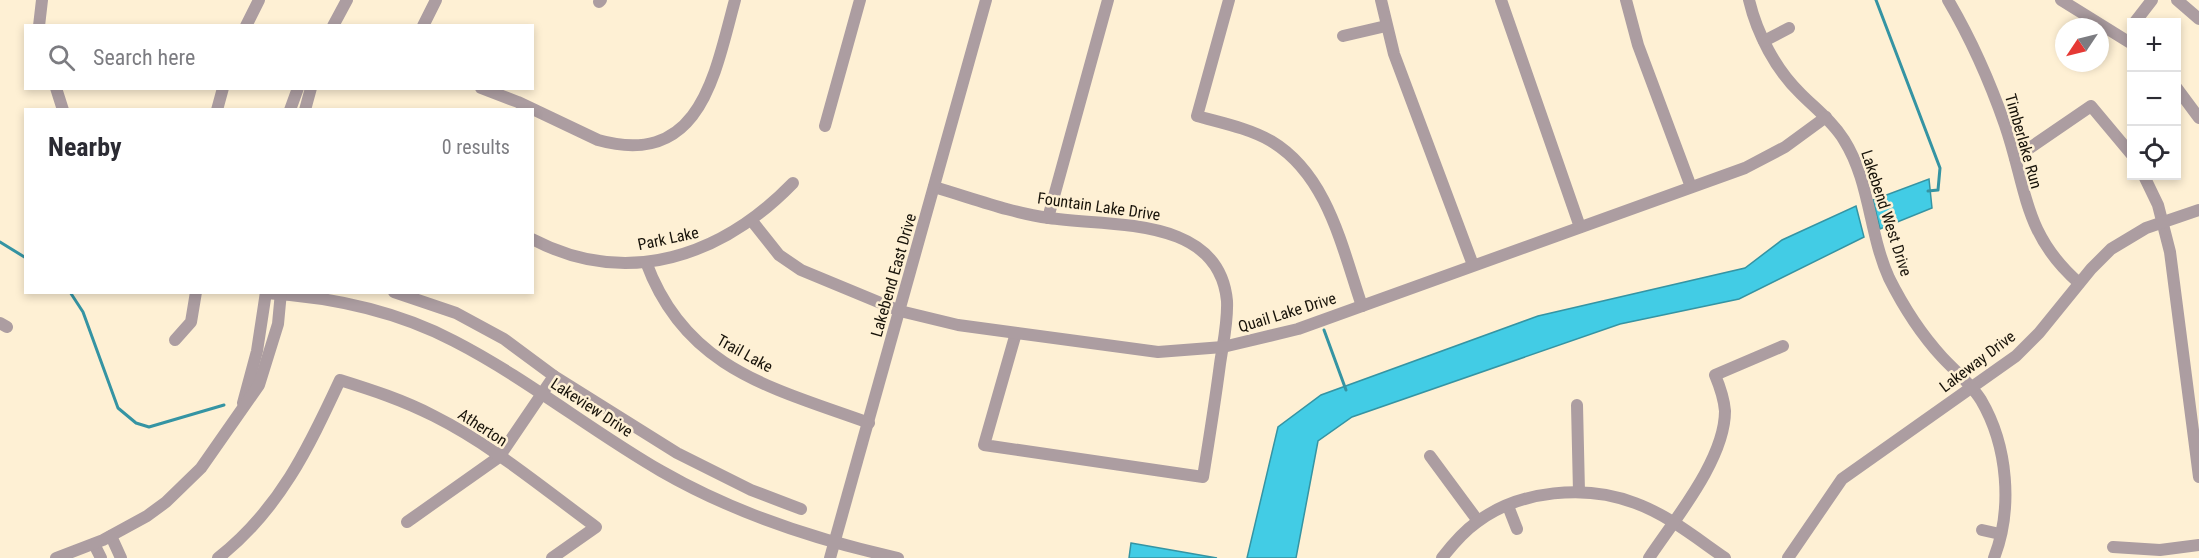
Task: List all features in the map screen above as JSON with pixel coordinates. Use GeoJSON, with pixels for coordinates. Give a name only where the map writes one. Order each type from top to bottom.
{"type":"FeatureCollection","features":[{"type":"Feature","properties":{"kind":"street"},"geometry":{"type":"LineString","coordinates":[[39,24],[42,0]]}},
{"type":"Feature","properties":{"kind":"street"},"geometry":{"type":"LineString","coordinates":[[247,24],[259,0]]}},
{"type":"Feature","properties":{"kind":"street"},"geometry":{"type":"LineString","coordinates":[[334,24],[347,0]]}},
{"type":"Feature","properties":{"kind":"street"},"geometry":{"type":"LineString","coordinates":[[424,24],[436,0]]}},
{"type":"Feature","properties":{"kind":"street"},"geometry":{"type":"LineString","coordinates":[[534,110],[597,140],[611,144],[644,144],[663,138],[692,117],[704,102],[714,78],[735,0]]}},
{"type":"Feature","properties":{"kind":"street"},"geometry":{"type":"LineString","coordinates":[[825,126],[860,0]]}},
{"type":"Feature","properties":{"kind":"street","name":"Lakebend East Drive"},"geometry":{"type":"LineString","coordinates":[[830,558],[986,0]]}},
{"type":"Feature","properties":{"kind":"street"},"geometry":{"type":"LineString","coordinates":[[1048,218],[1108,0]]}},
{"type":"Feature","properties":{"kind":"street"},"geometry":{"type":"LineString","coordinates":[[1229,0],[1197,116],[1249,131],[1276,145],[1300,165],[1322,196],[1362,306]]}},
{"type":"Feature","properties":{"kind":"street"},"geometry":{"type":"LineString","coordinates":[[1381,0],[1386,26],[1473,265]]}},
{"type":"Feature","properties":{"kind":"street"},"geometry":{"type":"LineString","coordinates":[[1501,0],[1580,227]]}},
{"type":"Feature","properties":{"kind":"street"},"geometry":{"type":"LineString","coordinates":[[1626,0],[1638,45],[1691,187]]}},
{"type":"Feature","properties":{"kind":"street","name":"Lakebend West Drive"},"geometry":{"type":"LineString","coordinates":[[1749,0],[1764,41],[1799,93],[1826,117],[1845,141],[1853,157],[1877,245],[1903,305],[1921,332],[1971,387],[1989,416],[2002,458],[2006,502],[1994,558]]}},
{"type":"Feature","properties":{"kind":"street","name":"Timberlake Run"},"geometry":{"type":"LineString","coordinates":[[1948,0],[1993,93],[2015,158],[2024,198],[2036,230],[2055,258],[2079,283]]}},
{"type":"Feature","properties":{"kind":"street"},"geometry":{"type":"LineString","coordinates":[[2061,0],[2127,40]]}},
{"type":"Feature","properties":{"kind":"street"},"geometry":{"type":"LineString","coordinates":[[2138,18],[2152,0]]}},
{"type":"Feature","properties":{"kind":"street"},"geometry":{"type":"LineString","coordinates":[[2177,0],[2199,19]]}},
{"type":"Feature","properties":{"kind":"street"},"geometry":{"type":"LineString","coordinates":[[1343,36],[1386,26]]}},
{"type":"Feature","properties":{"kind":"street"},"geometry":{"type":"LineString","coordinates":[[1764,41],[1790,28]]}},
{"type":"Feature","properties":{"kind":"street"},"geometry":{"type":"LineString","coordinates":[[57,90],[62,108]]}},
{"type":"Feature","properties":{"kind":"street"},"geometry":{"type":"LineString","coordinates":[[218,108],[222,90]]}},
{"type":"Feature","properties":{"kind":"street"},"geometry":{"type":"LineString","coordinates":[[291,108],[297,90]]}},
{"type":"Feature","properties":{"kind":"street"},"geometry":{"type":"LineString","coordinates":[[306,108],[310,90]]}},
{"type":"Feature","properties":{"kind":"street"},"geometry":{"type":"LineString","coordinates":[[486,90],[530,108]]}},
{"type":"Feature","properties":{"kind":"street"},"geometry":{"type":"LineString","coordinates":[[2181,94],[2199,118]]}},
{"type":"Feature","properties":{"kind":"street"},"geometry":{"type":"LineString","coordinates":[[2015,158],[2091,106],[2127,149]]}},
{"type":"Feature","properties":{"kind":"street","name":"Quail Lake Drive"},"geometry":{"type":"LineString","coordinates":[[752,221],[774,250],[801,270],[900,311],[958,325],[1158,352],[1223,347],[1282,334],[1759,162],[1826,117]]}},
{"type":"Feature","properties":{"kind":"street"},"geometry":{"type":"LineString","coordinates":[[2146,180],[2163,221],[2174,279],[2199,477]]}},
{"type":"Feature","properties":{"kind":"street","name":"Park Lake"},"geometry":{"type":"LineString","coordinates":[[534,240],[583,258],[604,261],[646,261],[691,252],[712,244],[752,221],[793,183]]}},
{"type":"Feature","properties":{"kind":"street","name":"Fountain Lake Drive"},"geometry":{"type":"LineString","coordinates":[[934,187],[1048,218],[1173,233],[1196,246],[1214,266],[1225,290],[1227,315],[1203,477],[984,445],[1016,333]]}},
{"type":"Feature","properties":{"kind":"street","name":"Lakeway Drive"},"geometry":{"type":"LineString","coordinates":[[1788,558],[1842,479],[2026,346],[2079,283],[2112,249],[2163,221],[2199,210]]}},
{"type":"Feature","properties":{"kind":"street","name":"Trail Lake"},"geometry":{"type":"LineString","coordinates":[[646,261],[668,310],[689,336],[717,359],[785,392],[869,423]]}},
{"type":"Feature","properties":{"kind":"street"},"geometry":{"type":"LineString","coordinates":[[175,340],[191,322],[196,294]]}},
{"type":"Feature","properties":{"kind":"street"},"geometry":{"type":"LineString","coordinates":[[242,407],[257,351],[266,294]]}},
{"type":"Feature","properties":{"kind":"street"},"geometry":{"type":"LineString","coordinates":[[56,558],[94,544],[147,516],[183,486],[215,450],[259,385],[278,324],[281,294]]}},
{"type":"Feature","properties":{"kind":"street","name":"Lakeview Drive"},"geometry":{"type":"LineString","coordinates":[[288,294],[330,300],[398,317],[452,340],[542,394],[662,472],[699,491],[751,514],[835,543],[898,558]]}},
{"type":"Feature","properties":{"kind":"street"},"geometry":{"type":"LineString","coordinates":[[400,294],[456,313],[504,339],[554,376],[677,453],[751,490],[801,509]]}},
{"type":"Feature","properties":{"kind":"street"},"geometry":{"type":"LineString","coordinates":[[1649,558],[1709,464],[1720,438],[1725,411],[1722,393],[1715,375],[1783,346]]}},
{"type":"Feature","properties":{"kind":"street"},"geometry":{"type":"LineString","coordinates":[[407,522],[499,457],[554,376]]}},
{"type":"Feature","properties":{"kind":"street","name":"Atherton"},"geometry":{"type":"LineString","coordinates":[[220,557],[252,526],[288,481],[307,451],[340,380],[390,395],[435,416],[499,457],[596,527],[552,558]]}},
{"type":"Feature","properties":{"kind":"street"},"geometry":{"type":"LineString","coordinates":[[1576,405],[1579,492]]}},
{"type":"Feature","properties":{"kind":"street"},"geometry":{"type":"LineString","coordinates":[[1430,456],[1478,521]]}},
{"type":"Feature","properties":{"kind":"street"},"geometry":{"type":"LineString","coordinates":[[1442,558],[1478,521],[1508,506],[1540,496],[1579,492],[1608,495],[1635,502],[1673,522],[1725,558]]}},
{"type":"Feature","properties":{"kind":"street"},"geometry":{"type":"LineString","coordinates":[[1508,506],[1517,529]]}},
{"type":"Feature","properties":{"kind":"street"},"geometry":{"type":"LineString","coordinates":[[1982,530],[2000,534]]}},
{"type":"Feature","properties":{"kind":"street"},"geometry":{"type":"LineString","coordinates":[[111,536],[121,558]]}},
{"type":"Feature","properties":{"kind":"street"},"geometry":{"type":"LineString","coordinates":[[94,544],[101,558]]}},
{"type":"Feature","properties":{"kind":"street"},"geometry":{"type":"LineString","coordinates":[[2113,547],[2160,550],[2199,545]]}},
{"type":"Feature","properties":{"kind":"water"},"geometry":{"type":"Polygon","coordinates":[[[1929,179],[1932,208],[1880,229],[1873,200],[1929,179]]]}},
{"type":"Feature","properties":{"kind":"water"},"geometry":{"type":"Polygon","coordinates":[[[1856,206],[1864,237],[1739,299],[1620,324],[1352,417],[1318,441],[1296,558],[1247,558],[1278,427],[1321,395],[1538,316],[1745,268],[1782,240],[1856,206]]]}},
{"type":"Feature","properties":{"kind":"water"},"geometry":{"type":"Polygon","coordinates":[[[1131,543],[1217,558],[1129,558],[1131,543]]]}},
{"type":"Feature","properties":{"kind":"waterway"},"geometry":{"type":"LineString","coordinates":[[1876,0],[1940,168],[1938,190],[1928,191]]}},
{"type":"Feature","properties":{"kind":"waterway"},"geometry":{"type":"LineString","coordinates":[[0,242],[24,257]]}},
{"type":"Feature","properties":{"kind":"waterway"},"geometry":{"type":"LineString","coordinates":[[71,294],[83,312],[118,408],[136,423],[149,427],[224,405]]}},
{"type":"Feature","properties":{"kind":"waterway"},"geometry":{"type":"LineString","coordinates":[[1324,330],[1346,390]]}}]}
